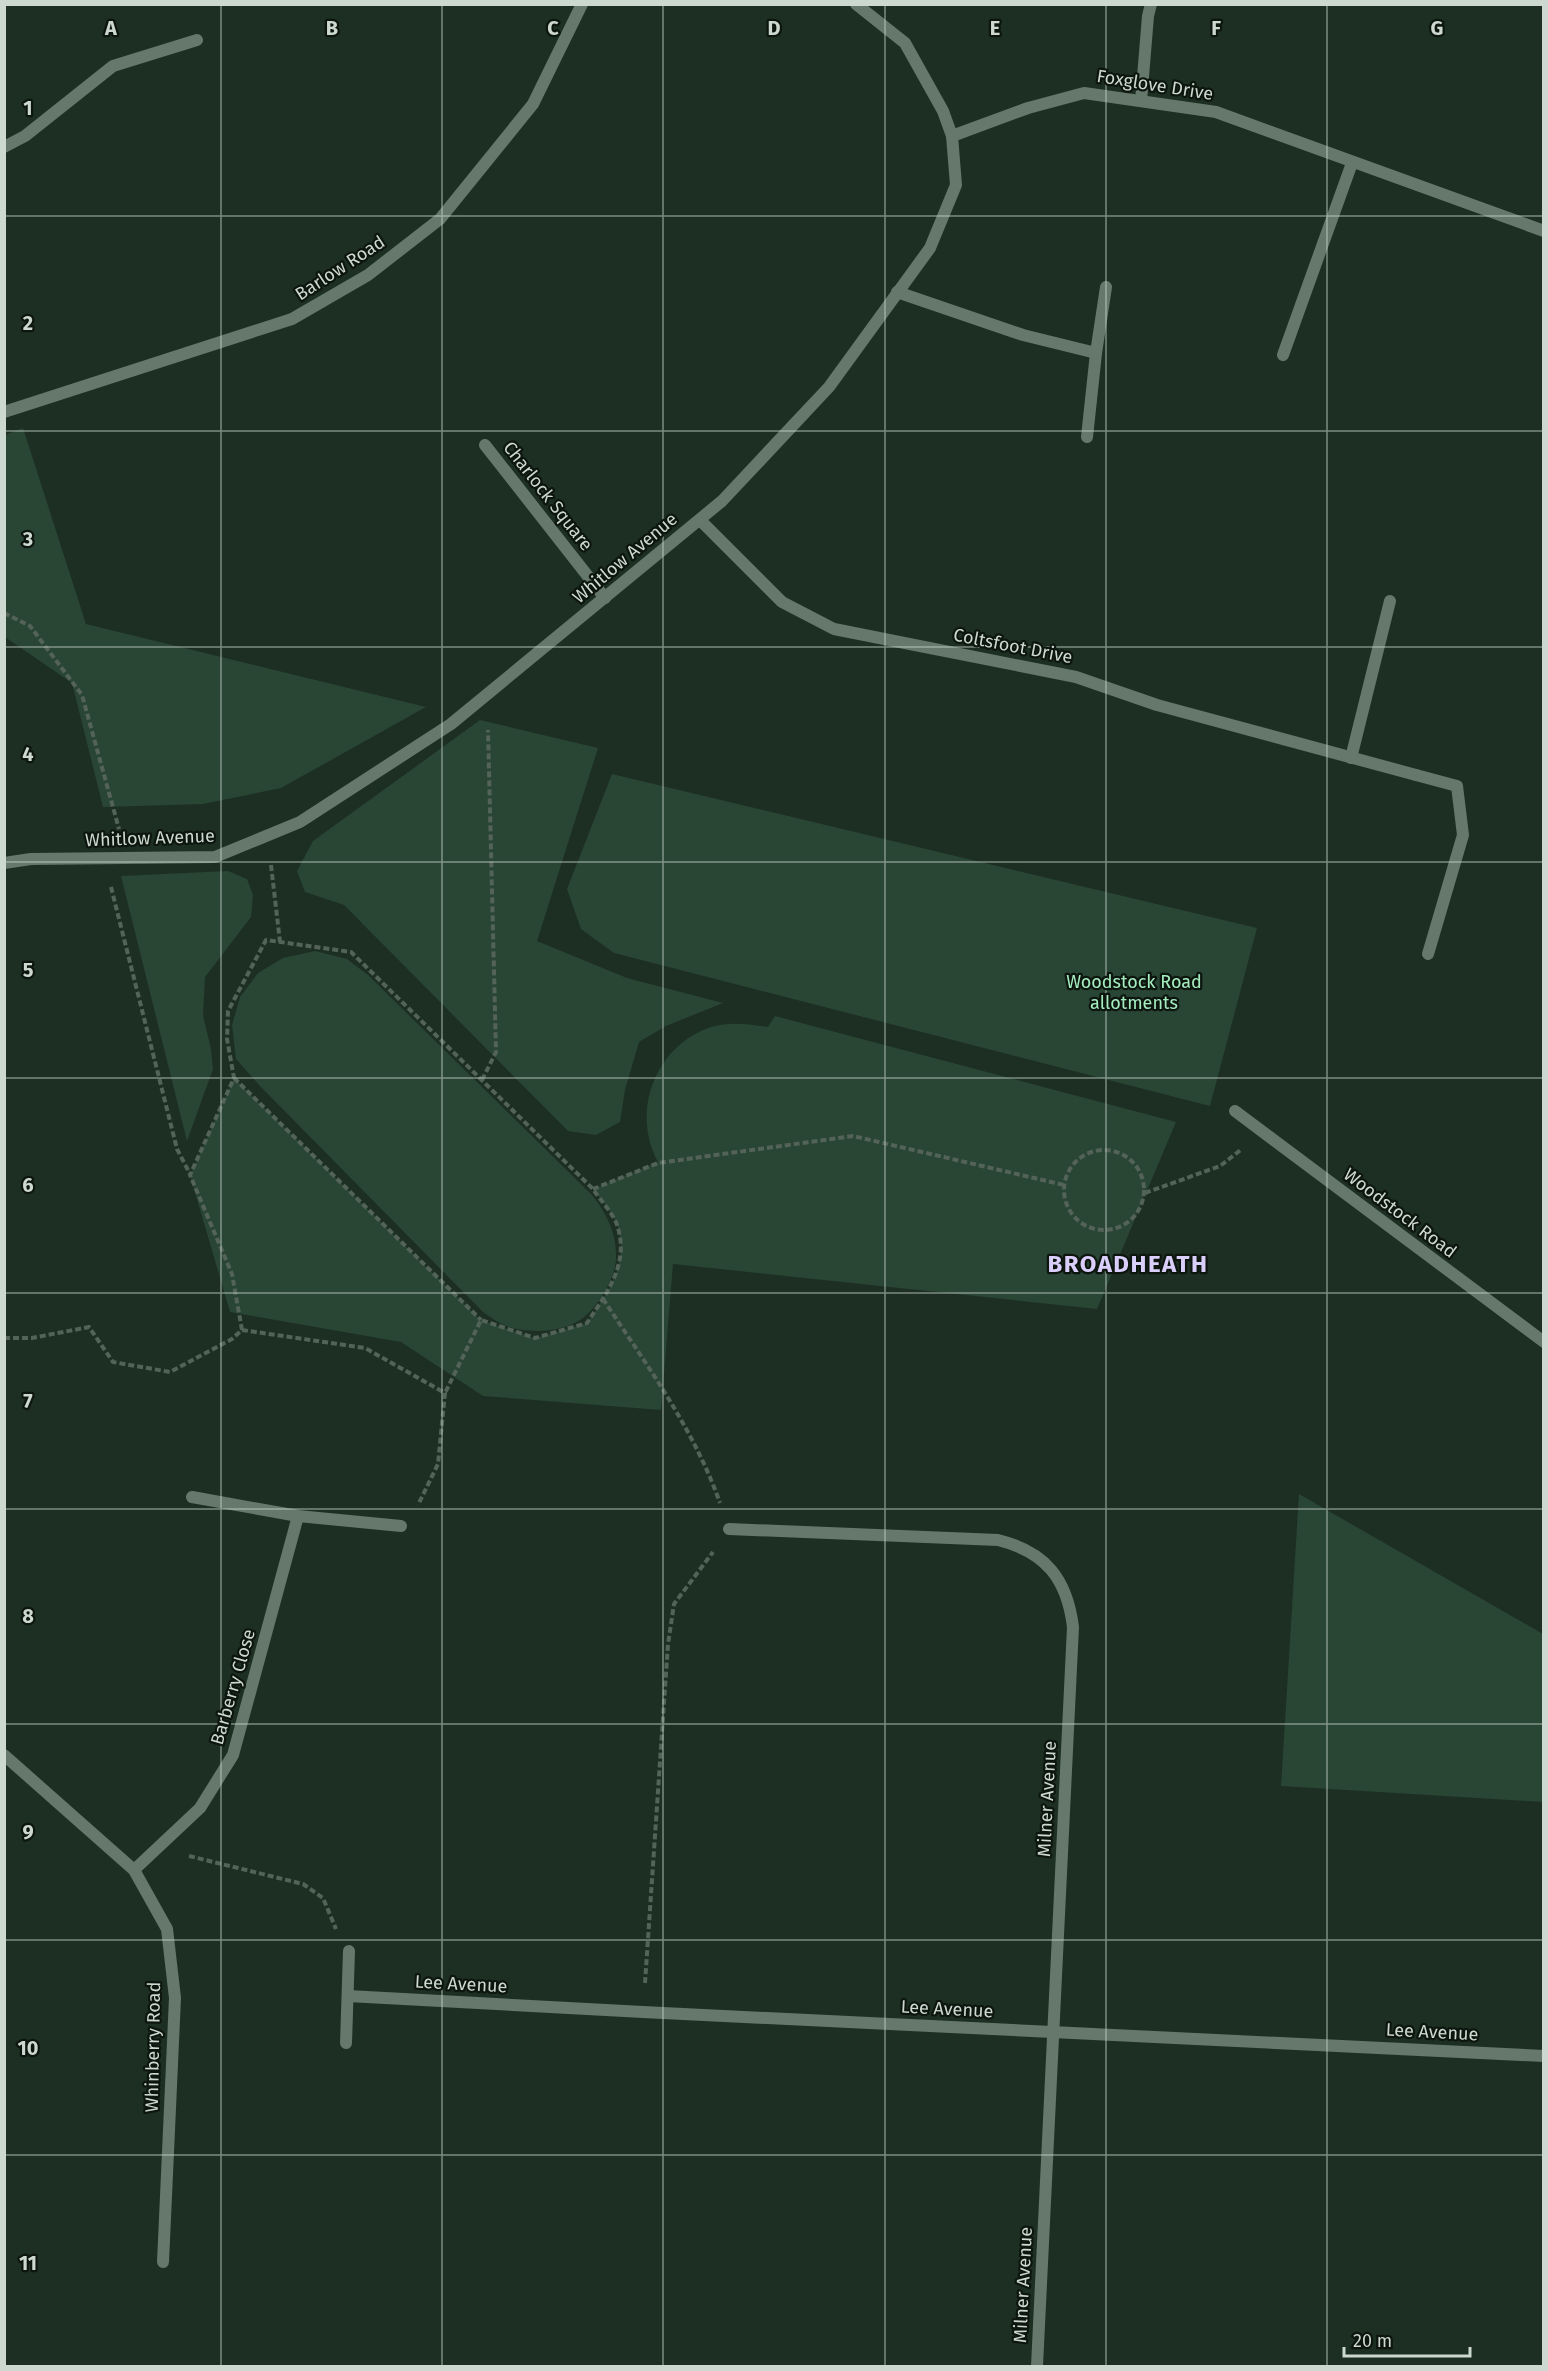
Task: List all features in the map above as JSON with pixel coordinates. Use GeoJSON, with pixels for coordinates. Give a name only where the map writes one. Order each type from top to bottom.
{"type":"FeatureCollection","features":[{"type":"Feature","properties":{"kind":"street","name":"Barlow Road"},"geometry":{"type":"LineString","coordinates":[[4,412],[292,319],[368,275],[440,219],[533,105],[582,4]]}},
{"type":"Feature","properties":{"kind":"street","name":"Whitlow Avenue"},"geometry":{"type":"LineString","coordinates":[[4,863],[31,859],[215,857],[300,822],[451,724],[722,501],[829,387],[930,248],[956,185],[952,136],[943,111],[905,43],[856,4]]}},
{"type":"Feature","properties":{"kind":"street"},"geometry":{"type":"LineString","coordinates":[[1140,101],[1151,4]]}},
{"type":"Feature","properties":{"kind":"street"},"geometry":{"type":"LineString","coordinates":[[4,147],[26,136],[113,66],[197,40]]}},
{"type":"Feature","properties":{"kind":"street","name":"Foxglove Drive"},"geometry":{"type":"LineString","coordinates":[[952,136],[1028,108],[1084,93],[1216,112],[1544,231]]}},
{"type":"Feature","properties":{"kind":"street"},"geometry":{"type":"LineString","coordinates":[[1283,355],[1352,163]]}},
{"type":"Feature","properties":{"kind":"street"},"geometry":{"type":"LineString","coordinates":[[1087,437],[1095,353],[1106,287]]}},
{"type":"Feature","properties":{"kind":"street"},"geometry":{"type":"LineString","coordinates":[[897,292],[1023,334],[1095,353]]}},
{"type":"Feature","properties":{"kind":"street","name":"Charlock Square"},"geometry":{"type":"LineString","coordinates":[[485,445],[605,598]]}},
{"type":"Feature","properties":{"kind":"street","name":"Coltsfoot Drive"},"geometry":{"type":"LineString","coordinates":[[700,520],[782,602],[834,629],[1076,677],[1157,705],[1457,786],[1462,836],[1428,954]]}},
{"type":"Feature","properties":{"kind":"street"},"geometry":{"type":"LineString","coordinates":[[1351,758],[1390,601]]}},
{"type":"Feature","properties":{"kind":"street","name":"Woodstock Road"},"geometry":{"type":"LineString","coordinates":[[1235,1111],[1544,1342]]}},
{"type":"Feature","properties":{"kind":"street"},"geometry":{"type":"LineString","coordinates":[[192,1497],[298,1516],[400,1526]]}},
{"type":"Feature","properties":{"kind":"street","name":"Barberry Close"},"geometry":{"type":"LineString","coordinates":[[134,1870],[200,1808],[233,1755],[298,1516]]}},
{"type":"Feature","properties":{"kind":"street","name":"Milner Avenue"},"geometry":{"type":"LineString","coordinates":[[729,1529],[998,1540],[1018,1545],[1037,1555],[1064,1587],[1071,1606],[1073,1627],[1037,2367]]}},
{"type":"Feature","properties":{"kind":"street","name":"Whinberry Road"},"geometry":{"type":"LineString","coordinates":[[4,1755],[134,1870],[167,1929],[175,1998],[163,2262]]}},
{"type":"Feature","properties":{"kind":"street"},"geometry":{"type":"LineString","coordinates":[[346,2043],[349,1951]]}},
{"type":"Feature","properties":{"kind":"street","name":"Lee Avenue"},"geometry":{"type":"LineString","coordinates":[[348,1996],[1544,2056]]}},
{"type":"Feature","properties":{"kind":"path"},"geometry":{"type":"LineString","coordinates":[[4,613],[30,626],[82,695],[127,859]]}},
{"type":"Feature","properties":{"kind":"path"},"geometry":{"type":"LineString","coordinates":[[482,1080],[496,1052],[488,695]]}},
{"type":"Feature","properties":{"kind":"path"},"geometry":{"type":"LineString","coordinates":[[267,836],[280,942]]}},
{"type":"Feature","properties":{"kind":"path"},"geometry":{"type":"LineString","coordinates":[[104,859],[177,1149],[190,1174],[231,1274],[242,1330]]}},
{"type":"Feature","properties":{"kind":"path"},"geometry":{"type":"LineString","coordinates":[[190,1174],[234,1078],[227,1040],[228,1011],[266,940],[351,952],[593,1189],[618,1227],[621,1262],[613,1284],[587,1323],[535,1338],[481,1320],[234,1078]]}},
{"type":"Feature","properties":{"kind":"path"},"geometry":{"type":"LineString","coordinates":[[1145,1193],[1220,1166],[1262,1133]]}},
{"type":"Feature","properties":{"kind":"path"},"geometry":{"type":"LineString","coordinates":[[593,1189],[658,1163],[853,1136],[1064,1185]]}},
{"type":"Feature","properties":{"kind":"path"},"geometry":{"type":"LineString","coordinates":[[1101,1149],[1127,1156],[1138,1166],[1145,1193],[1142,1206],[1135,1216],[1125,1224],[1113,1229],[1101,1230],[1088,1227],[1073,1215],[1064,1198],[1064,1185],[1068,1172],[1076,1161],[1088,1153],[1101,1149]]}},
{"type":"Feature","properties":{"kind":"path"},"geometry":{"type":"LineString","coordinates":[[603,1299],[677,1412],[713,1484],[729,1529],[674,1604],[668,1644],[643,2012]]}},
{"type":"Feature","properties":{"kind":"path"},"geometry":{"type":"LineString","coordinates":[[400,1526],[418,1504],[438,1464],[445,1393],[481,1320]]}},
{"type":"Feature","properties":{"kind":"path"},"geometry":{"type":"LineString","coordinates":[[4,1338],[32,1338],[88,1326],[113,1362],[170,1372],[231,1339],[242,1330],[365,1348],[445,1393]]}},
{"type":"Feature","properties":{"kind":"path"},"geometry":{"type":"LineString","coordinates":[[156,1848],[303,1884],[323,1898],[330,1919],[349,1951]]}},
{"type":"Feature","properties":{"kind":"green space"},"geometry":{"type":"Polygon","coordinates":[[[23,428],[86,624],[426,707],[281,788],[203,804],[103,807],[72,683],[5,637],[5,435],[23,428]]]}},
{"type":"Feature","properties":{"kind":"green space"},"geometry":{"type":"Polygon","coordinates":[[[480,720],[598,748],[537,941],[627,978],[723,1003],[666,1026],[639,1042],[625,1090],[620,1122],[596,1135],[568,1131],[344,905],[305,892],[297,871],[313,841],[480,720]]]}},
{"type":"Feature","properties":{"kind":"green space","name":"Woodstock Road allotments"},"geometry":{"type":"Polygon","coordinates":[[[612,774],[1257,928],[1210,1106],[614,953],[581,929],[567,889],[612,774]]]}},
{"type":"Feature","properties":{"kind":"green space"},"geometry":{"type":"Polygon","coordinates":[[[228,871],[247,879],[253,895],[251,917],[205,977],[203,1016],[213,1069],[187,1141],[121,876],[228,871]]]}},
{"type":"Feature","properties":{"kind":"green space"},"geometry":{"type":"Polygon","coordinates":[[[315,951],[347,959],[368,975],[592,1195],[613,1233],[616,1258],[613,1274],[605,1291],[583,1318],[565,1327],[532,1331],[511,1328],[483,1312],[236,1059],[232,1025],[240,997],[258,973],[283,958],[315,951]]]}},
{"type":"Feature","properties":{"kind":"green space"},"geometry":{"type":"Polygon","coordinates":[[[775,1016],[1176,1122],[1097,1309],[673,1264],[661,1410],[483,1396],[401,1342],[230,1312],[190,1175],[234,1078],[481,1320],[535,1338],[587,1323],[614,1278],[618,1267],[621,1242],[618,1228],[611,1213],[593,1189],[658,1162],[650,1143],[647,1123],[648,1103],[661,1066],[689,1037],[708,1028],[730,1024],[768,1027],[775,1016]]]}},
{"type":"Feature","properties":{"kind":"green space"},"geometry":{"type":"Polygon","coordinates":[[[1299,1494],[1543,1634],[1543,1802],[1281,1786],[1299,1494]]]}},
{"type":"Feature","properties":{"kind":"district","name":"BROADHEATH"},"geometry":{"type":"Point","coordinates":[1128,1264]}}]}
